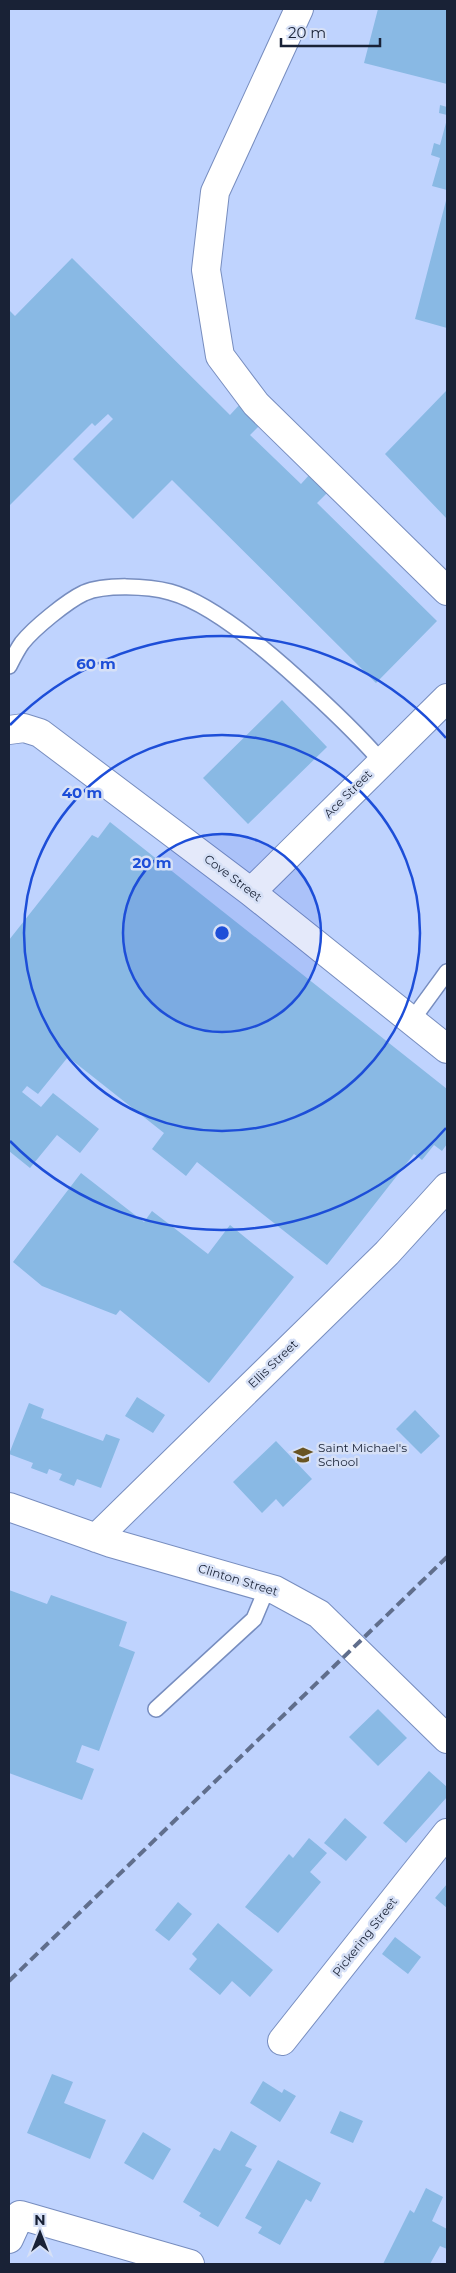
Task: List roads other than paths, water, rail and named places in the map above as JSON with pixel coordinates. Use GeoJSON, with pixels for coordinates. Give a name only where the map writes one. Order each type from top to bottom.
{"type":"FeatureCollection","features":[{"type":"Feature","properties":{"kind":"street"},"geometry":{"type":"LineString","coordinates":[[299,9],[215,192],[206,270],[220,356],[256,404],[447,591]]}},
{"type":"Feature","properties":{"kind":"street","name":"Ace Street"},"geometry":{"type":"LineString","coordinates":[[251,892],[447,698]]}},
{"type":"Feature","properties":{"kind":"street","name":"Cove Street"},"geometry":{"type":"LineString","coordinates":[[9,730],[24,728],[40,734],[251,892],[447,1048]]}},
{"type":"Feature","properties":{"kind":"street","name":"Ellis Street"},"geometry":{"type":"LineString","coordinates":[[96,1538],[387,1253],[447,1187]]}},
{"type":"Feature","properties":{"kind":"street","name":"Clinton Street"},"geometry":{"type":"LineString","coordinates":[[9,1507],[96,1538],[275,1590],[319,1614],[447,1739]]}},
{"type":"Feature","properties":{"kind":"street","name":"Pickering Street"},"geometry":{"type":"LineString","coordinates":[[282,2041],[447,1833]]}},
{"type":"Feature","properties":{"kind":"street"},"geometry":{"type":"LineString","coordinates":[[9,2240],[20,2215],[190,2264]]}},
{"type":"Feature","properties":{"kind":"lane"},"geometry":{"type":"LineString","coordinates":[[9,666],[23,642],[62,606],[85,592],[115,587],[140,587],[171,592],[203,607],[261,645],[353,728],[381,762]]}},
{"type":"Feature","properties":{"kind":"lane"},"geometry":{"type":"LineString","coordinates":[[412,1020],[447,972]]}},
{"type":"Feature","properties":{"kind":"lane"},"geometry":{"type":"LineString","coordinates":[[156,1709],[254,1619],[267,1588]]}},
{"type":"Feature","properties":{"kind":"railway"},"geometry":{"type":"LineString","coordinates":[[9,1981],[447,1557]]}},
{"type":"Feature","properties":{"kind":"place","name":"Saint Michael's School"},"geometry":{"type":"Point","coordinates":[303,1455]}}]}
